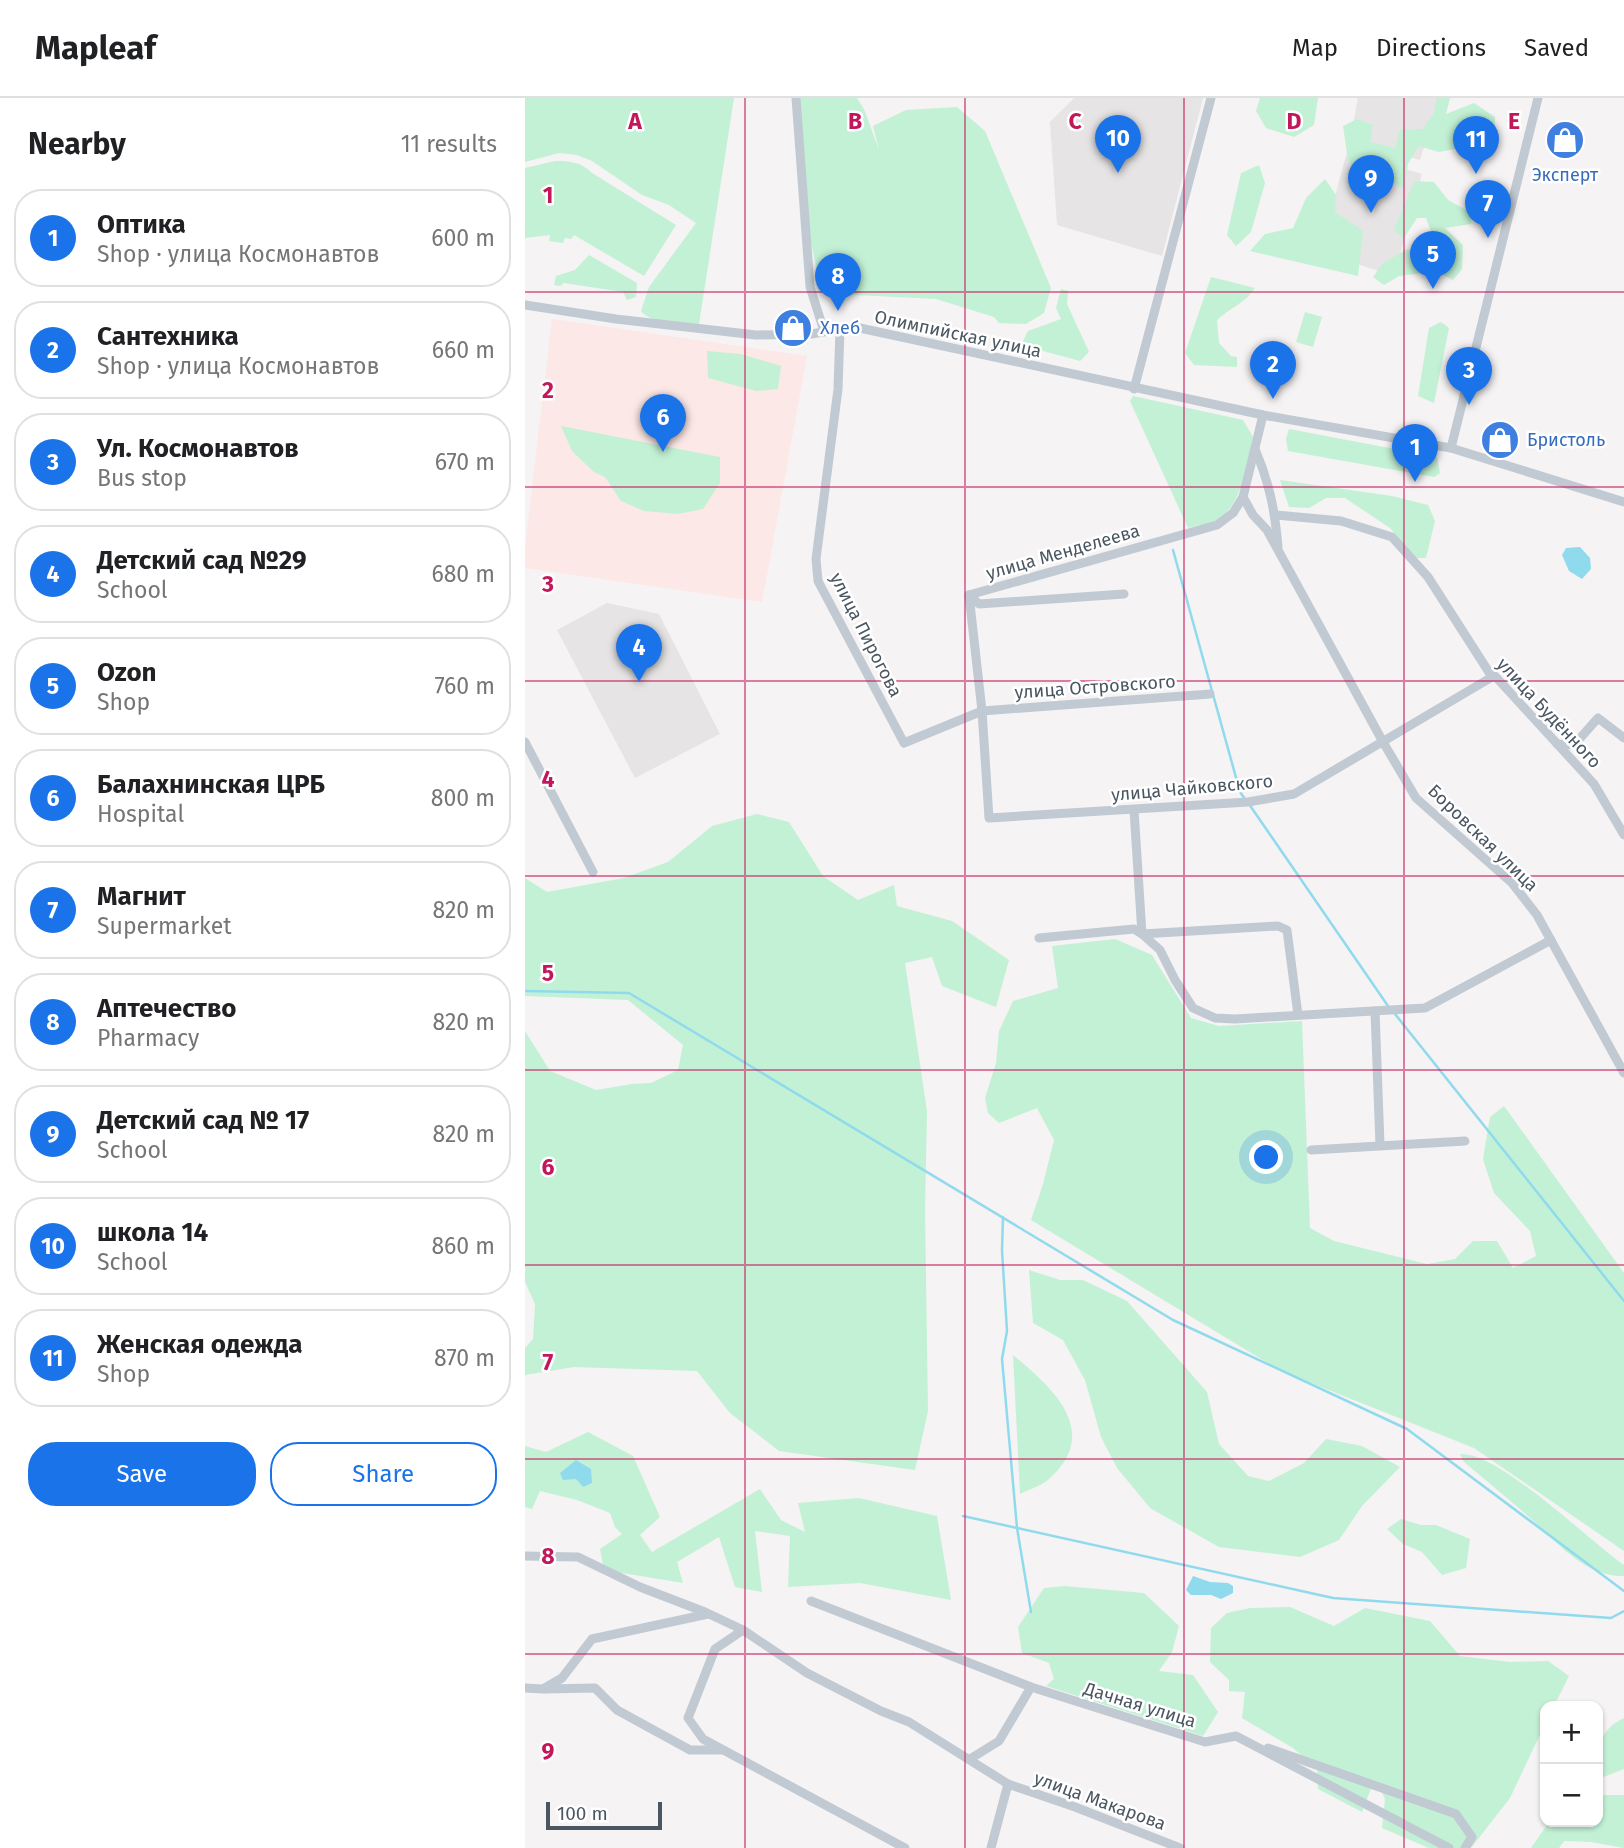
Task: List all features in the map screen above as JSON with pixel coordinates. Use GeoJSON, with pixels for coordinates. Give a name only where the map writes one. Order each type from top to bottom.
{"type":"FeatureCollection","features":[{"type":"Feature","properties":{"kind":"street"},"geometry":{"type":"LineString","coordinates":[[796,98],[810,287],[824,331]]}},
{"type":"Feature","properties":{"kind":"street"},"geometry":{"type":"LineString","coordinates":[[1134,389],[1210,98]]}},
{"type":"Feature","properties":{"kind":"street"},"geometry":{"type":"LineString","coordinates":[[1451,448],[1538,98]]}},
{"type":"Feature","properties":{"kind":"street","name":"Олимпийская улица"},"geometry":{"type":"LineString","coordinates":[[525,305],[616,319],[756,335],[855,327],[1134,389],[1451,448],[1624,502]]}},
{"type":"Feature","properties":{"kind":"street","name":"улица Пирогова"},"geometry":{"type":"LineString","coordinates":[[840,329],[838,389],[816,559],[818,580],[904,743],[982,711]]}},
{"type":"Feature","properties":{"kind":"street"},"geometry":{"type":"LineString","coordinates":[[1253,515],[1233,513],[1243,497],[1263,415]]}},
{"type":"Feature","properties":{"kind":"street","name":"Боровская улица"},"geometry":{"type":"LineString","coordinates":[[1255,448],[1276,514],[1279,552]]}},
{"type":"Feature","properties":{"kind":"street","name":"Боровская улица"},"geometry":{"type":"LineString","coordinates":[[1243,497],[1279,552],[1416,798],[1512,883],[1537,915],[1624,1073]]}},
{"type":"Feature","properties":{"kind":"street","name":"улица Менделеева"},"geometry":{"type":"LineString","coordinates":[[969,595],[1217,525],[1233,513]]}},
{"type":"Feature","properties":{"kind":"street","name":"улица Будённого"},"geometry":{"type":"LineString","coordinates":[[1276,514],[1341,520],[1392,537],[1428,577],[1492,677],[1495,676],[1594,784],[1624,835]]}},
{"type":"Feature","properties":{"kind":"street","name":"улица Менделеева"},"geometry":{"type":"LineString","coordinates":[[969,595],[979,604],[1124,594]]}},
{"type":"Feature","properties":{"kind":"street"},"geometry":{"type":"LineString","coordinates":[[969,595],[982,711]]}},
{"type":"Feature","properties":{"kind":"street","name":"улица Чайковского"},"geometry":{"type":"LineString","coordinates":[[982,711],[989,818],[1134,810],[1248,802],[1294,794],[1492,677]]}},
{"type":"Feature","properties":{"kind":"street","name":"улица Островского"},"geometry":{"type":"LineString","coordinates":[[982,711],[1210,694]]}},
{"type":"Feature","properties":{"kind":"street"},"geometry":{"type":"LineString","coordinates":[[1557,744],[1574,745],[1598,718],[1624,738]]}},
{"type":"Feature","properties":{"kind":"street"},"geometry":{"type":"LineString","coordinates":[[525,742],[593,872]]}},
{"type":"Feature","properties":{"kind":"street"},"geometry":{"type":"LineString","coordinates":[[1134,810],[1142,934]]}},
{"type":"Feature","properties":{"kind":"street"},"geometry":{"type":"LineString","coordinates":[[1142,934],[1278,926],[1287,930],[1298,1015]]}},
{"type":"Feature","properties":{"kind":"street"},"geometry":{"type":"LineString","coordinates":[[1039,938],[1134,929],[1160,950],[1193,1008],[1215,1018],[1235,1019],[1425,1008],[1551,940]]}},
{"type":"Feature","properties":{"kind":"street"},"geometry":{"type":"LineString","coordinates":[[1375,1011],[1380,1145]]}},
{"type":"Feature","properties":{"kind":"street"},"geometry":{"type":"LineString","coordinates":[[1311,1150],[1465,1141]]}},
{"type":"Feature","properties":{"kind":"street","name":"улица Макарова"},"geometry":{"type":"LineString","coordinates":[[525,1556],[577,1557],[640,1587],[709,1614],[743,1630],[807,1673],[881,1711],[909,1722],[1008,1784],[1180,1848]]}},
{"type":"Feature","properties":{"kind":"street","name":"Дачная улица"},"geometry":{"type":"LineString","coordinates":[[811,1601],[1031,1687],[1205,1742],[1236,1736]]}},
{"type":"Feature","properties":{"kind":"street"},"geometry":{"type":"LineString","coordinates":[[543,1689],[562,1678],[592,1639],[709,1614]]}},
{"type":"Feature","properties":{"kind":"street"},"geometry":{"type":"LineString","coordinates":[[743,1630],[715,1649],[688,1718],[703,1739],[905,1848]]}},
{"type":"Feature","properties":{"kind":"street"},"geometry":{"type":"LineString","coordinates":[[970,1759],[999,1741],[1031,1687]]}},
{"type":"Feature","properties":{"kind":"street"},"geometry":{"type":"LineString","coordinates":[[525,1688],[596,1688],[617,1710],[690,1750],[723,1750]]}},
{"type":"Feature","properties":{"kind":"street"},"geometry":{"type":"LineString","coordinates":[[1236,1736],[1449,1848]]}},
{"type":"Feature","properties":{"kind":"street"},"geometry":{"type":"LineString","coordinates":[[1236,1736],[1456,1814],[1472,1837],[1465,1848]]}},
{"type":"Feature","properties":{"kind":"street"},"geometry":{"type":"LineString","coordinates":[[991,1848],[1008,1784]]}},
{"type":"Feature","properties":{"kind":"shaded area"},"geometry":{"type":"Polygon","coordinates":[[[1074,98],[1203,98],[1162,256],[1057,225],[1050,122],[1074,98]]]}},
{"type":"Feature","properties":{"kind":"shaded area"},"geometry":{"type":"Polygon","coordinates":[[[1358,98],[1439,98],[1420,160],[1350,141],[1358,98]]]}},
{"type":"Feature","properties":{"kind":"shaded area"},"geometry":{"type":"Polygon","coordinates":[[[1347,152],[1422,174],[1394,276],[1320,252],[1347,152]]]}},
{"type":"Feature","properties":{"kind":"shaded area"},"geometry":{"type":"Polygon","coordinates":[[[552,319],[807,356],[762,602],[525,568],[525,548],[552,319]]]}},
{"type":"Feature","properties":{"kind":"shaded area"},"geometry":{"type":"Polygon","coordinates":[[[607,603],[659,614],[720,734],[635,778],[557,630],[607,603]]]}},
{"type":"Feature","properties":{"kind":"green space"},"geometry":{"type":"Polygon","coordinates":[[[525,98],[734,98],[699,324],[660,321],[641,311],[649,287],[696,223],[669,205],[642,195],[592,161],[577,155],[559,153],[525,162],[525,98]]]}},
{"type":"Feature","properties":{"kind":"green space"},"geometry":{"type":"Polygon","coordinates":[[[798,98],[857,98],[864,109],[879,150],[873,126],[906,110],[957,107],[985,131],[1051,288],[1044,313],[1026,324],[999,323],[994,317],[936,299],[836,294],[821,286],[808,231],[798,98]]]}},
{"type":"Feature","properties":{"kind":"green space"},"geometry":{"type":"Polygon","coordinates":[[[1260,98],[1318,98],[1314,125],[1294,137],[1266,128],[1256,111],[1260,98]]]}},
{"type":"Feature","properties":{"kind":"green space"},"geometry":{"type":"Polygon","coordinates":[[[1437,98],[1450,98],[1446,114],[1474,103],[1495,117],[1494,152],[1455,149],[1439,152],[1418,146],[1408,164],[1404,189],[1385,178],[1355,172],[1348,160],[1343,126],[1357,119],[1373,125],[1370,142],[1395,148],[1400,130],[1423,129],[1434,113],[1437,98]]]}},
{"type":"Feature","properties":{"kind":"green space"},"geometry":{"type":"Polygon","coordinates":[[[555,161],[584,166],[676,225],[644,276],[574,235],[571,239],[565,238],[563,243],[549,241],[550,235],[525,238],[525,168],[555,161]]]}},
{"type":"Feature","properties":{"kind":"green space"},"geometry":{"type":"Polygon","coordinates":[[[1259,165],[1265,183],[1251,232],[1236,246],[1227,235],[1241,173],[1259,165]]]}},
{"type":"Feature","properties":{"kind":"green space"},"geometry":{"type":"Polygon","coordinates":[[[1325,179],[1336,195],[1335,212],[1363,231],[1358,276],[1250,251],[1265,234],[1293,228],[1306,198],[1325,179]]]}},
{"type":"Feature","properties":{"kind":"green space"},"geometry":{"type":"Polygon","coordinates":[[[1414,181],[1434,182],[1448,200],[1472,213],[1471,224],[1445,228],[1463,245],[1462,269],[1453,280],[1443,275],[1449,261],[1440,258],[1432,272],[1399,276],[1384,285],[1373,277],[1382,264],[1407,249],[1418,254],[1433,237],[1426,218],[1417,218],[1404,238],[1394,230],[1414,181]]]}},
{"type":"Feature","properties":{"kind":"green space"},"geometry":{"type":"Polygon","coordinates":[[[589,255],[637,283],[636,297],[627,300],[623,292],[564,283],[560,286],[554,285],[556,276],[575,270],[589,255]]]}},
{"type":"Feature","properties":{"kind":"green space"},"geometry":{"type":"Polygon","coordinates":[[[1211,277],[1255,288],[1247,298],[1217,320],[1219,343],[1231,356],[1237,357],[1237,367],[1194,365],[1185,353],[1211,277]]]}},
{"type":"Feature","properties":{"kind":"green space"},"geometry":{"type":"Polygon","coordinates":[[[1061,289],[1068,291],[1067,304],[1089,352],[1080,361],[1021,345],[1028,331],[1061,319],[1056,308],[1061,289]]]}},
{"type":"Feature","properties":{"kind":"green space"},"geometry":{"type":"Polygon","coordinates":[[[1305,312],[1322,317],[1313,347],[1296,342],[1305,312]]]}},
{"type":"Feature","properties":{"kind":"green space"},"geometry":{"type":"Polygon","coordinates":[[[1441,322],[1449,328],[1434,403],[1418,396],[1429,328],[1441,322]]]}},
{"type":"Feature","properties":{"kind":"green space"},"geometry":{"type":"Polygon","coordinates":[[[707,351],[741,354],[781,366],[778,389],[756,391],[708,378],[707,351]]]}},
{"type":"Feature","properties":{"kind":"green space"},"geometry":{"type":"Polygon","coordinates":[[[1133,396],[1243,420],[1253,437],[1242,484],[1224,515],[1212,522],[1188,528],[1130,401],[1133,396]]]}},
{"type":"Feature","properties":{"kind":"green space"},"geometry":{"type":"Polygon","coordinates":[[[561,426],[720,457],[720,483],[703,509],[678,514],[644,511],[621,501],[605,477],[594,472],[572,451],[561,426]]]}},
{"type":"Feature","properties":{"kind":"green space"},"geometry":{"type":"Polygon","coordinates":[[[1289,429],[1437,457],[1440,473],[1434,477],[1288,451],[1286,439],[1289,429]]]}},
{"type":"Feature","properties":{"kind":"green space"},"geometry":{"type":"Polygon","coordinates":[[[1280,480],[1392,496],[1428,505],[1435,521],[1426,558],[1416,558],[1390,528],[1345,498],[1326,498],[1309,508],[1289,507],[1280,480]]]}},
{"type":"Feature","properties":{"kind":"green space"},"geometry":{"type":"Polygon","coordinates":[[[757,814],[789,822],[823,876],[858,900],[894,885],[897,906],[952,921],[1009,960],[996,1007],[942,986],[932,957],[905,963],[927,1111],[925,1211],[928,1411],[915,1470],[779,1451],[730,1413],[697,1371],[574,1367],[525,1375],[525,1348],[533,1339],[535,1304],[525,1282],[525,1031],[550,1071],[596,1090],[651,1083],[678,1070],[683,1045],[628,1000],[525,996],[525,878],[547,892],[624,878],[668,862],[712,826],[757,814]]]}},
{"type":"Feature","properties":{"kind":"green space"},"geometry":{"type":"Polygon","coordinates":[[[1115,939],[1152,955],[1191,1018],[1219,1026],[1302,1021],[1310,1228],[1334,1241],[1427,1264],[1455,1259],[1473,1241],[1497,1241],[1513,1268],[1536,1256],[1530,1231],[1494,1193],[1483,1159],[1490,1117],[1504,1106],[1624,1273],[1624,1551],[1474,1448],[1281,1371],[1031,1220],[1054,1140],[1037,1108],[999,1123],[988,1113],[985,1098],[996,1063],[999,1031],[1013,1001],[1058,988],[1052,946],[1115,939]]]}},
{"type":"Feature","properties":{"kind":"green space"},"geometry":{"type":"Polygon","coordinates":[[[1029,1270],[1060,1280],[1083,1280],[1127,1301],[1207,1392],[1219,1444],[1248,1476],[1269,1481],[1304,1463],[1326,1439],[1362,1446],[1400,1467],[1362,1506],[1339,1540],[1300,1557],[1219,1547],[1150,1508],[1117,1468],[1101,1437],[1085,1380],[1063,1340],[1033,1323],[1029,1270]]]}},
{"type":"Feature","properties":{"kind":"green space"},"geometry":{"type":"Polygon","coordinates":[[[1013,1355],[1056,1396],[1066,1412],[1071,1428],[1071,1444],[1064,1462],[1046,1481],[1020,1494],[1013,1355]]]}},
{"type":"Feature","properties":{"kind":"green space"},"geometry":{"type":"Polygon","coordinates":[[[588,1432],[633,1456],[660,1517],[640,1535],[652,1552],[760,1489],[781,1520],[805,1532],[798,1503],[859,1498],[937,1516],[951,1600],[860,1583],[788,1587],[790,1536],[755,1531],[762,1592],[735,1587],[719,1537],[677,1562],[683,1583],[604,1570],[600,1549],[622,1534],[615,1527],[610,1513],[577,1500],[540,1491],[532,1509],[525,1507],[525,1446],[546,1452],[588,1432]]]}},
{"type":"Feature","properties":{"kind":"green space"},"geometry":{"type":"Polygon","coordinates":[[[1460,1454],[1477,1457],[1519,1481],[1624,1565],[1624,1576],[1609,1575],[1581,1562],[1464,1462],[1460,1454]]]}},
{"type":"Feature","properties":{"kind":"green space"},"geometry":{"type":"Polygon","coordinates":[[[1401,1519],[1421,1525],[1436,1525],[1470,1539],[1466,1568],[1442,1575],[1422,1552],[1403,1544],[1387,1529],[1401,1519]]]}},
{"type":"Feature","properties":{"kind":"green space"},"geometry":{"type":"Polygon","coordinates":[[[1064,1586],[1144,1593],[1179,1626],[1172,1652],[1159,1671],[1193,1675],[1218,1712],[1203,1736],[1046,1686],[1054,1679],[1049,1663],[1022,1653],[1018,1627],[1044,1588],[1064,1586]]]}},
{"type":"Feature","properties":{"kind":"green space"},"geometry":{"type":"Polygon","coordinates":[[[1290,1607],[1334,1626],[1365,1608],[1430,1621],[1460,1656],[1510,1662],[1548,1661],[1569,1676],[1556,1701],[1540,1701],[1540,1735],[1510,1798],[1471,1848],[1429,1848],[1382,1828],[1385,1799],[1377,1783],[1370,1791],[1362,1812],[1318,1789],[1317,1769],[1293,1748],[1242,1718],[1245,1692],[1229,1691],[1229,1680],[1210,1662],[1211,1628],[1227,1613],[1250,1608],[1290,1607]]]}},
{"type":"Feature","properties":{"kind":"green space"},"geometry":{"type":"Polygon","coordinates":[[[1624,1718],[1624,1769],[1603,1777],[1603,1736],[1624,1718]]]}},
{"type":"Feature","properties":{"kind":"green space"},"geometry":{"type":"Polygon","coordinates":[[[1603,1795],[1624,1795],[1624,1848],[1591,1842],[1564,1841],[1559,1848],[1531,1848],[1546,1827],[1603,1827],[1603,1795]]]}},
{"type":"Feature","properties":{"kind":"water"},"geometry":{"type":"Polygon","coordinates":[[[1580,547],[1590,558],[1591,569],[1582,579],[1569,571],[1562,555],[1566,548],[1580,547]]]}},
{"type":"Feature","properties":{"kind":"water"},"geometry":{"type":"Polygon","coordinates":[[[576,1460],[591,1469],[592,1483],[583,1487],[576,1479],[563,1480],[560,1473],[576,1460]]]}},
{"type":"Feature","properties":{"kind":"water"},"geometry":{"type":"Polygon","coordinates":[[[1193,1576],[1210,1582],[1228,1583],[1233,1586],[1233,1593],[1221,1599],[1211,1595],[1191,1595],[1186,1590],[1193,1576]]]}},
{"type":"Feature","properties":{"kind":"waterway"},"geometry":{"type":"LineString","coordinates":[[1173,550],[1240,792],[1245,799]]}},
{"type":"Feature","properties":{"kind":"waterway"},"geometry":{"type":"LineString","coordinates":[[1249,804],[1388,1006]]}},
{"type":"Feature","properties":{"kind":"waterway"},"geometry":{"type":"LineString","coordinates":[[526,991],[629,993],[1173,1320],[1407,1429],[1624,1591]]}},
{"type":"Feature","properties":{"kind":"waterway"},"geometry":{"type":"LineString","coordinates":[[1395,1014],[1624,1301]]}},
{"type":"Feature","properties":{"kind":"waterway"},"geometry":{"type":"LineString","coordinates":[[1003,1217],[1002,1250],[1007,1331],[1002,1359],[1017,1528],[1031,1612]]}},
{"type":"Feature","properties":{"kind":"waterway"},"geometry":{"type":"LineString","coordinates":[[963,1516],[1333,1598],[1611,1618],[1624,1611]]}},
{"type":"Feature","properties":{"kind":"place","name":"Эксперт"},"geometry":{"type":"Point","coordinates":[1565,140]}},
{"type":"Feature","properties":{"kind":"place","name":"школа 14"},"geometry":{"type":"Point","coordinates":[1118,173]}},
{"type":"Feature","properties":{"kind":"place","name":"Женская одежда"},"geometry":{"type":"Point","coordinates":[1476,174]}},
{"type":"Feature","properties":{"kind":"place","name":"Детский сад № 17"},"geometry":{"type":"Point","coordinates":[1371,213]}},
{"type":"Feature","properties":{"kind":"place","name":"Магнит"},"geometry":{"type":"Point","coordinates":[1488,238]}},
{"type":"Feature","properties":{"kind":"place","name":"Ozon"},"geometry":{"type":"Point","coordinates":[1433,289]}},
{"type":"Feature","properties":{"kind":"place","name":"Аптечество"},"geometry":{"type":"Point","coordinates":[838,311]}},
{"type":"Feature","properties":{"kind":"place","name":"Хлеб"},"geometry":{"type":"Point","coordinates":[793,328]}},
{"type":"Feature","properties":{"kind":"place","name":"Сантехника"},"geometry":{"type":"Point","coordinates":[1273,399]}},
{"type":"Feature","properties":{"kind":"place","name":"Ул. Космонавтов"},"geometry":{"type":"Point","coordinates":[1469,405]}},
{"type":"Feature","properties":{"kind":"place","name":"Бристоль"},"geometry":{"type":"Point","coordinates":[1500,440]}},
{"type":"Feature","properties":{"kind":"place","name":"Балахнинская ЦРБ"},"geometry":{"type":"Point","coordinates":[663,452]}},
{"type":"Feature","properties":{"kind":"place","name":"Оптика"},"geometry":{"type":"Point","coordinates":[1415,482]}},
{"type":"Feature","properties":{"kind":"place","name":"Детский сад №29"},"geometry":{"type":"Point","coordinates":[639,682]}}]}
